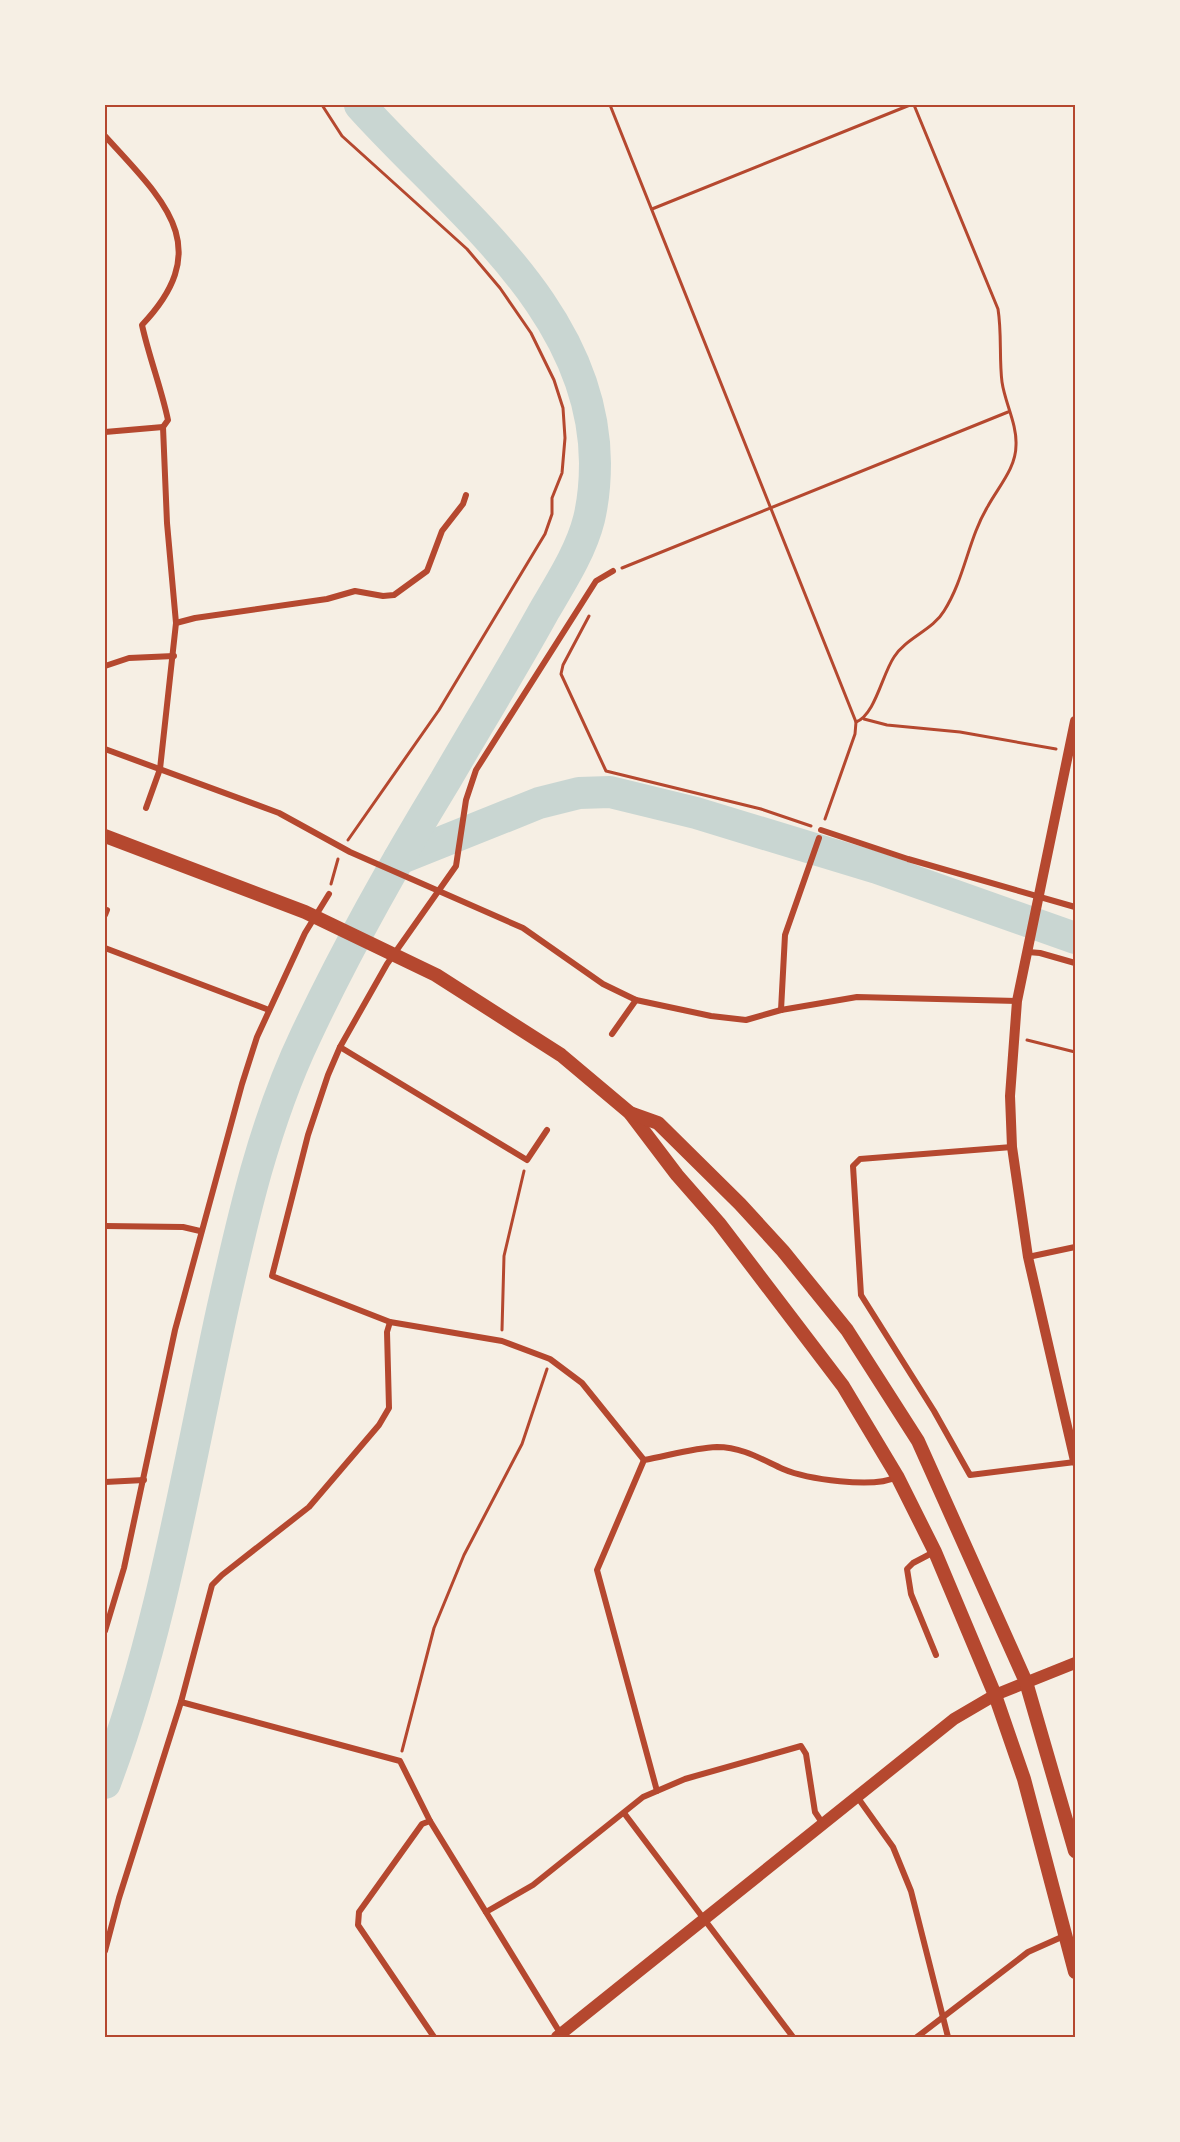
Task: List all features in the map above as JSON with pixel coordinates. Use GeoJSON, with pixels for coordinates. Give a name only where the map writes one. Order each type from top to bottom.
{"type":"FeatureCollection","features":[{"type":"Feature","properties":{"kind":"main road"},"geometry":{"type":"LineString","coordinates":[[105,836],[305,912],[436,975],[561,1055],[630,1113],[726,1232],[843,1386],[897,1476],[935,1552],[995,1695],[1024,1779],[1075,1972]]}},
{"type":"Feature","properties":{"kind":"main road"},"geometry":{"type":"LineString","coordinates":[[630,1113],[658,1123],[740,1204],[783,1251],[847,1330],[918,1441],[1026,1682],[1075,1851]]}},
{"type":"Feature","properties":{"kind":"main road"},"geometry":{"type":"LineString","coordinates":[[560,2036],[954,1719],[995,1695],[1075,1663]]}},
{"type":"Feature","properties":{"kind":"street"},"geometry":{"type":"LineString","coordinates":[[105,136],[159,200],[175,225],[181,252],[175,275],[163,303],[142,325],[151,365],[162,390],[168,420],[163,427],[167,523],[176,623],[160,769],[146,808]]}},
{"type":"Feature","properties":{"kind":"street"},"geometry":{"type":"LineString","coordinates":[[105,432],[163,427]]}},
{"type":"Feature","properties":{"kind":"street"},"geometry":{"type":"LineString","coordinates":[[176,623],[327,599],[355,591],[383,596],[394,595],[427,571],[442,531],[463,504],[466,495]]}},
{"type":"Feature","properties":{"kind":"street"},"geometry":{"type":"LineString","coordinates":[[613,571],[596,581],[476,770],[463,817],[456,866],[387,964],[340,1047],[308,1135],[272,1276],[390,1322],[502,1341],[550,1359],[582,1383],[644,1460]]}},
{"type":"Feature","properties":{"kind":"street"},"geometry":{"type":"LineString","coordinates":[[105,666],[129,658],[174,656]]}},
{"type":"Feature","properties":{"kind":"street"},"geometry":{"type":"LineString","coordinates":[[1012,1147],[860,1160],[853,1166],[861,1295],[934,1411],[970,1474],[1075,1461],[1028,1257],[1012,1147],[1013,1037],[1017,1000],[1075,721]]}},
{"type":"Feature","properties":{"kind":"street"},"geometry":{"type":"LineString","coordinates":[[105,749],[279,813],[350,852],[523,928],[603,984],[636,1000],[711,1016],[746,1020],[781,1010],[857,998],[1017,1000]]}},
{"type":"Feature","properties":{"kind":"street"},"geometry":{"type":"LineString","coordinates":[[821,830],[908,859],[1075,907]]}},
{"type":"Feature","properties":{"kind":"street"},"geometry":{"type":"LineString","coordinates":[[781,1010],[785,935],[819,838]]}},
{"type":"Feature","properties":{"kind":"street"},"geometry":{"type":"LineString","coordinates":[[105,1631],[124,1568],[175,1330],[242,1084],[257,1037],[269,1010],[305,933],[329,894]]}},
{"type":"Feature","properties":{"kind":"street"},"geometry":{"type":"LineString","coordinates":[[1029,947],[1075,963]]}},
{"type":"Feature","properties":{"kind":"street"},"geometry":{"type":"LineString","coordinates":[[105,948],[269,1010]]}},
{"type":"Feature","properties":{"kind":"street"},"geometry":{"type":"LineString","coordinates":[[612,1034],[636,1000]]}},
{"type":"Feature","properties":{"kind":"street"},"geometry":{"type":"LineString","coordinates":[[340,1047],[527,1160],[547,1130]]}},
{"type":"Feature","properties":{"kind":"street"},"geometry":{"type":"LineString","coordinates":[[105,1226],[183,1227],[200,1232]]}},
{"type":"Feature","properties":{"kind":"street"},"geometry":{"type":"LineString","coordinates":[[1028,1257],[1075,1247]]}},
{"type":"Feature","properties":{"kind":"street"},"geometry":{"type":"LineString","coordinates":[[105,1951],[119,1898],[181,1702],[212,1585],[309,1507],[379,1425],[389,1408],[387,1332],[390,1322]]}},
{"type":"Feature","properties":{"kind":"street"},"geometry":{"type":"LineString","coordinates":[[644,1460],[717,1447],[761,1456],[802,1476],[874,1483],[886,1482],[897,1476]]}},
{"type":"Feature","properties":{"kind":"street"},"geometry":{"type":"LineString","coordinates":[[644,1460],[597,1570],[657,1791]]}},
{"type":"Feature","properties":{"kind":"street"},"geometry":{"type":"LineString","coordinates":[[105,1482],[144,1480]]}},
{"type":"Feature","properties":{"kind":"street"},"geometry":{"type":"LineString","coordinates":[[935,1552],[913,1563],[907,1569],[911,1594],[936,1655]]}},
{"type":"Feature","properties":{"kind":"street"},"geometry":{"type":"LineString","coordinates":[[181,1702],[400,1761],[430,1821],[560,2036]]}},
{"type":"Feature","properties":{"kind":"street"},"geometry":{"type":"LineString","coordinates":[[486,1912],[533,1885],[624,1813],[657,1791],[685,1779],[801,1746],[806,1754],[815,1812],[823,1824]]}},
{"type":"Feature","properties":{"kind":"street"},"geometry":{"type":"LineString","coordinates":[[858,1798],[894,1847],[911,1891],[948,2037]]}},
{"type":"Feature","properties":{"kind":"street"},"geometry":{"type":"LineString","coordinates":[[624,1813],[793,2037]]}},
{"type":"Feature","properties":{"kind":"street"},"geometry":{"type":"LineString","coordinates":[[430,1821],[422,1824],[359,1912],[358,1925],[434,2037]]}},
{"type":"Feature","properties":{"kind":"street"},"geometry":{"type":"LineString","coordinates":[[917,2037],[1028,1952],[1065,1936]]}},
{"type":"Feature","properties":{"kind":"path"},"geometry":{"type":"LineString","coordinates":[[591,613],[563,665],[561,674],[606,771],[761,809],[821,830],[855,734],[856,722],[610,105]]}},
{"type":"Feature","properties":{"kind":"path"},"geometry":{"type":"LineString","coordinates":[[652,209],[912,105],[998,309],[1001,326],[1002,380],[1015,433],[1014,463],[973,535],[959,585],[943,614],[895,654],[864,719]]}},
{"type":"Feature","properties":{"kind":"path"},"geometry":{"type":"LineString","coordinates":[[613,571],[1008,412]]}},
{"type":"Feature","properties":{"kind":"path"},"geometry":{"type":"LineString","coordinates":[[856,722],[864,719],[887,726],[960,732],[1069,751]]}},
{"type":"Feature","properties":{"kind":"path"},"geometry":{"type":"LineString","coordinates":[[1013,1037],[1075,1052]]}},
{"type":"Feature","properties":{"kind":"path"},"geometry":{"type":"LineString","coordinates":[[502,1341],[504,1256],[527,1160]]}},
{"type":"Feature","properties":{"kind":"path"},"geometry":{"type":"LineString","coordinates":[[400,1761],[434,1628],[464,1555],[522,1444],[550,1359]]}},
{"type":"Feature","properties":{"kind":"waterway"},"geometry":{"type":"LineString","coordinates":[[105,1783],[125,1726],[158,1609],[238,1241],[256,1171],[278,1102],[306,1035],[372,906],[570,566],[581,543],[592,505],[595,463],[588,408],[571,357],[545,309],[512,265],[475,223],[360,105]]}},
{"type":"Feature","properties":{"kind":"waterway"},"geometry":{"type":"LineString","coordinates":[[399,859],[539,803],[579,793],[610,792],[696,813],[877,868],[1075,938]]}}]}
